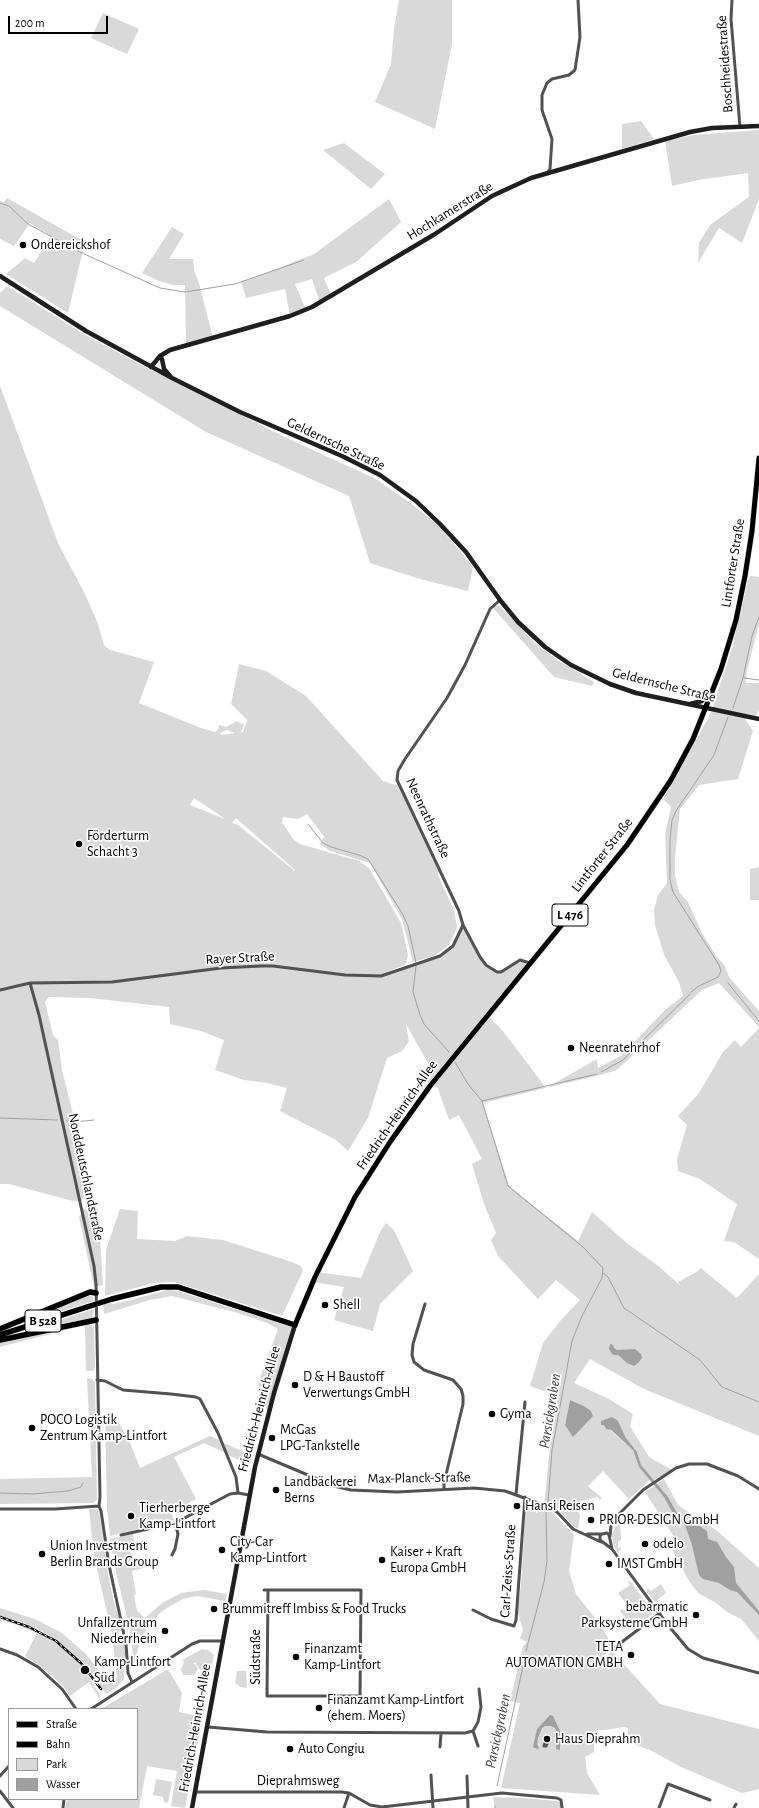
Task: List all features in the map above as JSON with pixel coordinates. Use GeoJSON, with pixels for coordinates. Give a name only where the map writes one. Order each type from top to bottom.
{"type":"FeatureCollection","features":[{"type":"Feature","properties":{"kind":"highway","name":"B 528"},"geometry":{"type":"LineString","coordinates":[[0,1335],[112,1299],[161,1286],[178,1287],[295,1324]]}},
{"type":"Feature","properties":{"kind":"highway"},"geometry":{"type":"LineString","coordinates":[[0,1329],[90,1292],[96,1293]]}},
{"type":"Feature","properties":{"kind":"highway"},"geometry":{"type":"LineString","coordinates":[[0,1340],[96,1320]]}},
{"type":"Feature","properties":{"kind":"main road","name":"Hochkamerstraße"},"geometry":{"type":"LineString","coordinates":[[153,368],[160,356],[166,352],[290,316],[312,307],[428,238],[492,196],[530,178],[690,132],[759,126]]}},
{"type":"Feature","properties":{"kind":"main road","name":"Geldernsche Straße"},"geometry":{"type":"LineString","coordinates":[[0,276],[86,331],[172,378],[240,412],[342,456],[380,475],[416,501],[440,524],[466,552],[500,600],[518,622],[544,647],[571,665],[595,678],[625,689],[706,709],[759,719]]}},
{"type":"Feature","properties":{"kind":"main road"},"geometry":{"type":"LineString","coordinates":[[153,368],[162,359],[166,352]]}},
{"type":"Feature","properties":{"kind":"main road"},"geometry":{"type":"LineString","coordinates":[[162,359],[164,370],[172,378]]}},
{"type":"Feature","properties":{"kind":"main road","name":"Lintforter Straße"},"geometry":{"type":"LineString","coordinates":[[454,1055],[627,845],[671,780],[693,739],[713,691],[734,626],[745,576],[752,531],[759,458]]}},
{"type":"Feature","properties":{"kind":"main road"},"geometry":{"type":"LineString","coordinates":[[688,704],[702,701],[713,691]]}},
{"type":"Feature","properties":{"kind":"main road","name":"Friedrich-Heinrich-Allee"},"geometry":{"type":"LineString","coordinates":[[192,1808],[258,1454],[279,1373],[295,1324],[315,1277],[355,1197],[409,1114],[454,1055]]}},
{"type":"Feature","properties":{"kind":"street"},"geometry":{"type":"LineString","coordinates":[[548,172],[550,169],[552,139],[542,110],[542,95],[547,83],[552,79],[569,75],[575,70],[580,37],[578,0]]}},
{"type":"Feature","properties":{"kind":"street","name":"Boschheidestraße"},"geometry":{"type":"LineString","coordinates":[[732,0],[731,19],[740,127]]}},
{"type":"Feature","properties":{"kind":"street","name":"Neenrathstraße"},"geometry":{"type":"LineString","coordinates":[[500,600],[490,609],[465,665],[447,698],[405,758],[397,775],[398,783],[459,911],[463,925],[477,952],[486,965],[493,971],[501,972],[520,960],[530,963]]}},
{"type":"Feature","properties":{"kind":"street","name":"Rayer Straße"},"geometry":{"type":"LineString","coordinates":[[0,990],[30,983],[112,982],[221,968],[261,966],[273,966],[345,976],[381,976],[440,956],[447,952],[453,946],[463,925]]}},
{"type":"Feature","properties":{"kind":"street","name":"Norddeutschlandstraße"},"geometry":{"type":"LineString","coordinates":[[30,983],[39,1015],[94,1266],[96,1293],[99,1506],[109,1564],[126,1644],[129,1676],[132,1682]]}},
{"type":"Feature","properties":{"kind":"street"},"geometry":{"type":"LineString","coordinates":[[425,1304],[413,1344],[412,1355],[414,1362],[424,1370],[453,1380],[461,1389],[463,1396],[444,1489]]}},
{"type":"Feature","properties":{"kind":"street"},"geometry":{"type":"LineString","coordinates":[[97,1380],[105,1381],[124,1390],[196,1397],[200,1399],[218,1432],[236,1477],[238,1493]]}},
{"type":"Feature","properties":{"kind":"street"},"geometry":{"type":"LineString","coordinates":[[516,1494],[525,1402]]}},
{"type":"Feature","properties":{"kind":"street","name":"Max-Planck-Straße"},"geometry":{"type":"LineString","coordinates":[[258,1454],[334,1486],[351,1490],[397,1492],[444,1489],[494,1489],[516,1494],[558,1512],[573,1529],[602,1542],[612,1549]]}},
{"type":"Feature","properties":{"kind":"street"},"geometry":{"type":"LineString","coordinates":[[610,1538],[607,1542],[602,1542],[600,1538],[602,1533],[611,1526],[616,1517],[652,1484],[676,1468],[689,1464],[703,1463],[738,1476],[759,1489]]}},
{"type":"Feature","properties":{"kind":"street"},"geometry":{"type":"LineString","coordinates":[[121,1535],[175,1523],[226,1496],[238,1493],[250,1495]]}},
{"type":"Feature","properties":{"kind":"street","name":"Carl-Zeiss-Straße"},"geometry":{"type":"LineString","coordinates":[[473,1610],[491,1619],[514,1626],[516,1620],[525,1497]]}},
{"type":"Feature","properties":{"kind":"street"},"geometry":{"type":"LineString","coordinates":[[0,1509],[55,1509],[99,1506]]}},
{"type":"Feature","properties":{"kind":"street"},"geometry":{"type":"LineString","coordinates":[[172,1555],[175,1551],[178,1534],[175,1523]]}},
{"type":"Feature","properties":{"kind":"street"},"geometry":{"type":"LineString","coordinates":[[611,1526],[610,1538],[612,1549],[684,1644],[694,1654],[703,1658],[759,1673]]}},
{"type":"Feature","properties":{"kind":"street"},"geometry":{"type":"LineString","coordinates":[[581,1533],[590,1535],[607,1533],[610,1538]]}},
{"type":"Feature","properties":{"kind":"street","name":"Südstraße"},"geometry":{"type":"LineString","coordinates":[[266,1590],[361,1590],[360,1696],[267,1696],[266,1590]]}},
{"type":"Feature","properties":{"kind":"street"},"geometry":{"type":"LineString","coordinates":[[614,1648],[660,1613]]}},
{"type":"Feature","properties":{"kind":"street"},"geometry":{"type":"LineString","coordinates":[[93,1708],[192,1644],[200,1640],[223,1641]]}},
{"type":"Feature","properties":{"kind":"street"},"geometry":{"type":"LineString","coordinates":[[0,1649],[17,1655],[42,1671],[62,1689],[75,1708]]}},
{"type":"Feature","properties":{"kind":"street"},"geometry":{"type":"LineString","coordinates":[[208,1728],[267,1732],[465,1733],[472,1730],[478,1722],[481,1707],[479,1689]]}},
{"type":"Feature","properties":{"kind":"street"},"geometry":{"type":"LineString","coordinates":[[472,1730],[478,1746]]}},
{"type":"Feature","properties":{"kind":"street"},"geometry":{"type":"LineString","coordinates":[[440,1747],[441,1733]]}},
{"type":"Feature","properties":{"kind":"street"},"geometry":{"type":"LineString","coordinates":[[0,1776],[8,1767]]}},
{"type":"Feature","properties":{"kind":"street"},"geometry":{"type":"LineString","coordinates":[[431,1776],[434,1808]]}},
{"type":"Feature","properties":{"kind":"street"},"geometry":{"type":"LineString","coordinates":[[467,1776],[468,1808]]}},
{"type":"Feature","properties":{"kind":"street"},"geometry":{"type":"LineString","coordinates":[[659,1808],[668,1784],[710,1800]]}},
{"type":"Feature","properties":{"kind":"street"},"geometry":{"type":"LineString","coordinates":[[0,1792],[13,1808]]}},
{"type":"Feature","properties":{"kind":"street","name":"Dieprahmsweg"},"geometry":{"type":"LineString","coordinates":[[196,1792],[339,1792],[349,1793],[370,1805],[382,1807],[396,1807],[467,1796],[502,1793],[557,1798],[561,1800],[562,1808]]}},
{"type":"Feature","properties":{"kind":"street"},"geometry":{"type":"LineString","coordinates":[[344,1808],[349,1793]]}},
{"type":"Feature","properties":{"kind":"green space"},"geometry":{"type":"Polygon","coordinates":[[[399,0],[452,0],[452,44],[435,129],[375,102],[391,64],[394,29],[399,0]]]}},
{"type":"Feature","properties":{"kind":"green space"},"geometry":{"type":"Polygon","coordinates":[[[103,13],[139,29],[127,54],[91,38],[103,13]]]}},
{"type":"Feature","properties":{"kind":"green space"},"geometry":{"type":"Polygon","coordinates":[[[641,121],[654,139],[622,149],[622,124],[641,121]]]}},
{"type":"Feature","properties":{"kind":"green space"},"geometry":{"type":"Polygon","coordinates":[[[759,130],[759,199],[742,243],[719,228],[698,263],[699,243],[710,225],[749,197],[748,173],[698,180],[672,186],[665,141],[693,135],[759,130]]]}},
{"type":"Feature","properties":{"kind":"green space"},"geometry":{"type":"Polygon","coordinates":[[[344,143],[385,174],[371,189],[323,150],[344,143]]]}},
{"type":"Feature","properties":{"kind":"green space"},"geometry":{"type":"Polygon","coordinates":[[[7,198],[85,242],[68,313],[6,274],[25,258],[34,263],[51,236],[30,223],[14,246],[0,239],[0,201],[4,202],[7,198]]]}},
{"type":"Feature","properties":{"kind":"green space"},"geometry":{"type":"Polygon","coordinates":[[[389,199],[401,222],[356,262],[324,278],[332,297],[320,303],[312,279],[295,284],[306,310],[290,316],[285,289],[246,298],[241,281],[251,279],[314,254],[389,199]]]}},
{"type":"Feature","properties":{"kind":"green space"},"geometry":{"type":"Polygon","coordinates":[[[172,227],[184,234],[169,259],[193,259],[194,270],[199,283],[213,338],[186,345],[185,285],[173,285],[159,281],[142,273],[172,227]]]}},
{"type":"Feature","properties":{"kind":"green space"},"geometry":{"type":"Polygon","coordinates":[[[6,287],[9,287],[85,335],[151,370],[289,439],[376,479],[438,525],[473,567],[468,591],[420,579],[370,563],[349,496],[206,432],[0,306],[0,293],[6,287]]]}},
{"type":"Feature","properties":{"kind":"green space"},"geometry":{"type":"Polygon","coordinates":[[[0,386],[58,543],[86,596],[98,624],[104,645],[110,650],[154,662],[139,703],[201,728],[215,732],[218,730],[219,725],[226,727],[237,721],[244,725],[241,732],[235,733],[227,730],[220,733],[221,735],[243,732],[248,721],[231,704],[239,664],[266,671],[306,696],[383,781],[398,786],[439,872],[437,873],[454,910],[457,928],[449,945],[434,956],[413,962],[402,919],[370,863],[330,851],[320,844],[323,838],[325,838],[307,814],[298,819],[283,817],[282,822],[293,839],[300,844],[359,861],[369,868],[401,923],[408,955],[406,964],[385,973],[440,956],[453,946],[463,925],[480,957],[493,971],[501,972],[520,960],[530,963],[487,1015],[503,1031],[546,1088],[483,1103],[509,1186],[578,1241],[592,1212],[628,1244],[657,1265],[680,1285],[678,1282],[701,1268],[737,1298],[759,1274],[759,1436],[644,1389],[590,1359],[574,1383],[609,1399],[633,1414],[630,1426],[649,1457],[672,1470],[654,1480],[648,1475],[641,1465],[637,1452],[626,1438],[618,1421],[604,1425],[633,1450],[639,1467],[650,1480],[629,1499],[603,1471],[588,1486],[602,1498],[599,1500],[598,1497],[578,1502],[579,1506],[577,1507],[580,1516],[578,1529],[572,1525],[557,1508],[551,1504],[549,1507],[544,1505],[554,1408],[558,1396],[530,1386],[543,1343],[560,1321],[580,1300],[556,1280],[538,1299],[498,1256],[491,1240],[496,1233],[484,1204],[472,1164],[482,1159],[459,1115],[449,1120],[438,1089],[432,1084],[430,1086],[426,1080],[433,1072],[406,1024],[409,1041],[402,1051],[387,1058],[368,1118],[348,1151],[336,1140],[280,1111],[287,1088],[262,1082],[244,1080],[215,1070],[224,1040],[201,1031],[170,1024],[169,1007],[90,998],[49,997],[45,1002],[53,1035],[58,1040],[62,1070],[73,1114],[70,1122],[79,1160],[84,1195],[81,1202],[73,1201],[9,1184],[0,1184],[0,386]],[[194,798],[190,805],[225,819],[212,810],[194,798]],[[236,818],[232,823],[238,825],[295,871],[236,818]],[[570,1400],[565,1425],[588,1419],[593,1416],[591,1411],[570,1400]]]}},
{"type":"Feature","properties":{"kind":"green space"},"geometry":{"type":"Polygon","coordinates":[[[751,576],[759,577],[759,624],[747,670],[746,683],[759,683],[759,709],[756,716],[747,714],[745,719],[753,731],[738,779],[699,785],[680,809],[675,858],[675,875],[679,892],[688,902],[702,933],[716,956],[725,966],[729,977],[759,1011],[759,1027],[719,983],[702,990],[617,1070],[546,1088],[597,1059],[598,1068],[622,1055],[666,1009],[683,996],[679,982],[664,955],[655,925],[654,910],[658,895],[667,883],[665,834],[671,807],[663,799],[710,715],[732,648],[748,580],[751,576]]]}},
{"type":"Feature","properties":{"kind":"green space"},"geometry":{"type":"Polygon","coordinates":[[[495,606],[500,606],[534,642],[556,659],[594,682],[592,686],[554,677],[493,608],[495,606]]]}},
{"type":"Feature","properties":{"kind":"green space"},"geometry":{"type":"Polygon","coordinates":[[[759,867],[759,900],[750,900],[750,869],[759,867]]]}},
{"type":"Feature","properties":{"kind":"green space"},"geometry":{"type":"Polygon","coordinates":[[[759,1028],[759,1259],[734,1242],[724,1241],[737,1204],[700,1179],[678,1171],[677,1159],[687,1125],[678,1116],[699,1093],[723,1052],[735,1040],[741,1047],[759,1028]]]}},
{"type":"Feature","properties":{"kind":"green space"},"geometry":{"type":"Polygon","coordinates":[[[92,1208],[98,1209],[103,1285],[94,1287],[79,1217],[83,1210],[92,1208]]]}},
{"type":"Feature","properties":{"kind":"green space"},"geometry":{"type":"Polygon","coordinates":[[[120,1209],[138,1211],[137,1239],[175,1241],[187,1236],[223,1240],[301,1266],[303,1271],[282,1316],[174,1282],[154,1283],[105,1296],[106,1250],[120,1209]]]}},
{"type":"Feature","properties":{"kind":"green space"},"geometry":{"type":"Polygon","coordinates":[[[386,1223],[394,1230],[413,1271],[380,1304],[373,1331],[334,1320],[344,1287],[313,1282],[317,1272],[361,1278],[380,1232],[386,1223]]]}},
{"type":"Feature","properties":{"kind":"green space"},"geometry":{"type":"Polygon","coordinates":[[[168,1290],[178,1291],[228,1307],[295,1325],[268,1414],[258,1383],[278,1329],[267,1323],[238,1313],[172,1296],[150,1300],[104,1314],[103,1302],[114,1304],[168,1290]]]}},
{"type":"Feature","properties":{"kind":"green space"},"geometry":{"type":"Polygon","coordinates":[[[87,1296],[92,1296],[94,1301],[9,1328],[87,1296]]]}},
{"type":"Feature","properties":{"kind":"green space"},"geometry":{"type":"Polygon","coordinates":[[[94,1309],[91,1318],[9,1336],[94,1309]]]}},
{"type":"Feature","properties":{"kind":"green space"},"geometry":{"type":"Polygon","coordinates":[[[88,1323],[94,1327],[95,1367],[93,1371],[86,1371],[85,1325],[0,1347],[0,1342],[88,1323]]]}},
{"type":"Feature","properties":{"kind":"green space"},"geometry":{"type":"Polygon","coordinates":[[[87,1378],[92,1379],[95,1382],[97,1500],[93,1503],[0,1504],[0,1479],[92,1477],[87,1378]]]}},
{"type":"Feature","properties":{"kind":"green space"},"geometry":{"type":"Polygon","coordinates":[[[105,1415],[113,1417],[119,1423],[131,1445],[140,1468],[210,1436],[221,1441],[225,1453],[204,1443],[174,1457],[196,1499],[171,1512],[174,1520],[110,1536],[107,1509],[105,1415]]]}},
{"type":"Feature","properties":{"kind":"green space"},"geometry":{"type":"Polygon","coordinates":[[[224,1443],[253,1456],[250,1465],[228,1455],[224,1443]]]}},
{"type":"Feature","properties":{"kind":"green space"},"geometry":{"type":"Polygon","coordinates":[[[664,1479],[678,1505],[716,1530],[759,1568],[759,1641],[741,1619],[727,1612],[716,1603],[698,1593],[689,1581],[672,1550],[678,1543],[645,1492],[664,1479]]]}},
{"type":"Feature","properties":{"kind":"green space"},"geometry":{"type":"Polygon","coordinates":[[[526,1502],[531,1504],[531,1510],[537,1513],[538,1507],[552,1512],[574,1535],[569,1571],[576,1594],[599,1623],[614,1648],[603,1656],[604,1658],[612,1651],[660,1704],[759,1729],[759,1789],[742,1793],[681,1767],[650,1750],[627,1742],[628,1728],[624,1727],[597,1730],[595,1732],[594,1752],[585,1757],[587,1773],[600,1795],[501,1788],[520,1703],[510,1701],[523,1646],[527,1642],[520,1639],[523,1630],[517,1610],[521,1585],[526,1502]]]}},
{"type":"Feature","properties":{"kind":"green space"},"geometry":{"type":"Polygon","coordinates":[[[89,1509],[97,1509],[99,1512],[113,1599],[121,1625],[121,1630],[118,1633],[112,1634],[94,1556],[89,1509]]]}},
{"type":"Feature","properties":{"kind":"green space"},"geometry":{"type":"Polygon","coordinates":[[[618,1520],[620,1523],[621,1540],[618,1541],[618,1548],[621,1548],[618,1554],[613,1543],[612,1535],[618,1520]]]}},
{"type":"Feature","properties":{"kind":"green space"},"geometry":{"type":"Polygon","coordinates":[[[133,1534],[134,1542],[130,1548],[131,1554],[135,1561],[142,1564],[144,1568],[132,1571],[136,1594],[134,1595],[137,1611],[145,1618],[162,1603],[181,1593],[204,1590],[227,1594],[225,1601],[197,1596],[183,1599],[159,1614],[147,1628],[139,1645],[134,1664],[130,1629],[117,1577],[110,1539],[133,1534]]]}},
{"type":"Feature","properties":{"kind":"green space"},"geometry":{"type":"Polygon","coordinates":[[[630,1581],[654,1613],[633,1630],[620,1611],[622,1609],[624,1611],[627,1605],[618,1593],[630,1585],[628,1582],[630,1581]]]}},
{"type":"Feature","properties":{"kind":"green space"},"geometry":{"type":"Polygon","coordinates":[[[661,1584],[666,1593],[657,1600],[659,1603],[657,1604],[646,1591],[649,1589],[651,1591],[661,1584]]]}},
{"type":"Feature","properties":{"kind":"green space"},"geometry":{"type":"Polygon","coordinates":[[[0,1608],[35,1619],[62,1633],[86,1654],[108,1683],[117,1677],[112,1637],[122,1636],[124,1638],[126,1667],[124,1668],[124,1679],[116,1688],[106,1694],[86,1665],[62,1644],[45,1633],[24,1623],[0,1616],[0,1608]]]}},
{"type":"Feature","properties":{"kind":"green space"},"geometry":{"type":"Polygon","coordinates":[[[0,1619],[34,1630],[61,1646],[81,1664],[101,1697],[99,1698],[89,1682],[70,1696],[63,1686],[50,1674],[25,1656],[37,1633],[14,1624],[0,1621],[0,1619]]]}},
{"type":"Feature","properties":{"kind":"green space"},"geometry":{"type":"Polygon","coordinates":[[[202,1649],[208,1650],[214,1655],[212,1665],[206,1670],[203,1670],[199,1669],[196,1664],[197,1662],[193,1664],[195,1664],[198,1669],[194,1675],[183,1675],[181,1669],[184,1662],[182,1660],[202,1649]]]}},
{"type":"Feature","properties":{"kind":"green space"},"geometry":{"type":"Polygon","coordinates":[[[168,1669],[182,1693],[179,1712],[203,1717],[185,1808],[171,1806],[177,1771],[147,1766],[139,1808],[65,1808],[67,1800],[138,1800],[138,1708],[103,1708],[168,1669]]]}},
{"type":"Feature","properties":{"kind":"green space"},"geometry":{"type":"Polygon","coordinates":[[[237,1671],[246,1671],[247,1688],[240,1687],[235,1683],[237,1671]]]}},
{"type":"Feature","properties":{"kind":"green space"},"geometry":{"type":"Polygon","coordinates":[[[156,1779],[172,1782],[168,1803],[164,1802],[163,1797],[153,1795],[156,1779]]]}},
{"type":"Feature","properties":{"kind":"green space"},"geometry":{"type":"Polygon","coordinates":[[[493,1797],[558,1801],[561,1803],[560,1808],[495,1808],[493,1797]]]}},
{"type":"Feature","properties":{"kind":"water"},"geometry":{"type":"Polygon","coordinates":[[[610,1344],[617,1350],[635,1349],[641,1354],[642,1358],[634,1366],[627,1363],[618,1355],[613,1355],[609,1349],[610,1344]]]}},
{"type":"Feature","properties":{"kind":"water"},"geometry":{"type":"Polygon","coordinates":[[[570,1400],[584,1406],[591,1411],[593,1416],[573,1437],[565,1425],[570,1400]]]}},
{"type":"Feature","properties":{"kind":"water"},"geometry":{"type":"Polygon","coordinates":[[[612,1417],[618,1421],[626,1438],[637,1452],[641,1465],[668,1497],[678,1515],[687,1522],[695,1523],[707,1531],[708,1539],[717,1542],[734,1567],[736,1583],[759,1611],[759,1615],[737,1592],[730,1590],[719,1583],[703,1579],[699,1575],[692,1545],[685,1525],[675,1517],[664,1497],[639,1467],[633,1450],[611,1430],[606,1429],[604,1425],[601,1425],[601,1421],[612,1417]]]}},
{"type":"Feature","properties":{"kind":"water"},"geometry":{"type":"Polygon","coordinates":[[[550,1715],[553,1716],[560,1731],[560,1750],[556,1749],[557,1732],[555,1728],[551,1726],[545,1726],[542,1728],[537,1744],[539,1748],[537,1749],[533,1747],[537,1729],[550,1715]]]}},
{"type":"Feature","properties":{"kind":"waterway"},"geometry":{"type":"LineString","coordinates":[[0,203],[9,206],[28,224],[82,253],[160,288],[185,292],[235,284],[304,260]]}},
{"type":"Feature","properties":{"kind":"waterway"},"geometry":{"type":"LineString","coordinates":[[733,708],[743,678],[752,636],[759,617]]}},
{"type":"Feature","properties":{"kind":"waterway"},"geometry":{"type":"LineString","coordinates":[[744,678],[759,680]]}},
{"type":"Feature","properties":{"kind":"waterway"},"geometry":{"type":"LineString","coordinates":[[691,992],[699,986],[718,977],[721,971],[719,965],[673,892],[670,880],[670,840],[672,820],[676,811],[714,755],[728,717]]}},
{"type":"Feature","properties":{"kind":"waterway"},"geometry":{"type":"LineString","coordinates":[[308,824],[323,843],[368,859],[402,913],[408,926],[416,963]]}},
{"type":"Feature","properties":{"kind":"waterway"},"geometry":{"type":"LineString","coordinates":[[416,966],[413,992],[420,1015],[424,1024],[449,1052]]}},
{"type":"Feature","properties":{"kind":"waterway"},"geometry":{"type":"LineString","coordinates":[[728,983],[759,1021]]}},
{"type":"Feature","properties":{"kind":"waterway"},"geometry":{"type":"LineString","coordinates":[[601,1072],[623,1060],[690,994]]}},
{"type":"Feature","properties":{"kind":"waterway"},"geometry":{"type":"LineString","coordinates":[[455,1062],[468,1084],[482,1101],[508,1186],[583,1247],[603,1268],[602,1278],[582,1316],[572,1341],[552,1450],[548,1502]]}},
{"type":"Feature","properties":{"kind":"waterway"},"geometry":{"type":"LineString","coordinates":[[482,1101],[597,1074]]}},
{"type":"Feature","properties":{"kind":"waterway"},"geometry":{"type":"LineString","coordinates":[[0,1118],[57,1120]]}},
{"type":"Feature","properties":{"kind":"waterway"},"geometry":{"type":"LineString","coordinates":[[67,1121],[74,1122],[94,1120]]}},
{"type":"Feature","properties":{"kind":"waterway"},"geometry":{"type":"LineString","coordinates":[[603,1273],[608,1277],[624,1308],[700,1360],[722,1387],[759,1402]]}},
{"type":"Feature","properties":{"kind":"waterway"},"geometry":{"type":"LineString","coordinates":[[0,1493],[32,1494],[68,1491],[81,1487],[83,1483]]}},
{"type":"Feature","properties":{"kind":"waterway","name":"Parsickgraben"},"geometry":{"type":"LineString","coordinates":[[526,1651],[544,1582],[547,1561],[546,1512]]}},
{"type":"Feature","properties":{"kind":"waterway","name":"Parsickgraben"},"geometry":{"type":"LineString","coordinates":[[497,1786],[525,1657]]}},
{"type":"Feature","properties":{"kind":"railway"},"geometry":{"type":"LineString","coordinates":[[0,1617],[29,1627],[56,1641],[81,1663],[101,1689]]}},
{"type":"Feature","properties":{"kind":"place","name":"Ondereickshof"},"geometry":{"type":"Point","coordinates":[23,245]}},
{"type":"Feature","properties":{"kind":"place","name":"Förderturm Schacht 3"},"geometry":{"type":"Point","coordinates":[79,844]}},
{"type":"Feature","properties":{"kind":"place","name":"Neenratehrhof"},"geometry":{"type":"Point","coordinates":[571,1048]}},
{"type":"Feature","properties":{"kind":"place","name":"Shell"},"geometry":{"type":"Point","coordinates":[325,1305]}},
{"type":"Feature","properties":{"kind":"place","name":"D & H Baustoff Verwertungs GmbH"},"geometry":{"type":"Point","coordinates":[295,1385]}},
{"type":"Feature","properties":{"kind":"place","name":"Gyma"},"geometry":{"type":"Point","coordinates":[492,1414]}},
{"type":"Feature","properties":{"kind":"place","name":"POCO Logistik Zentrum Kamp-Lintfort"},"geometry":{"type":"Point","coordinates":[32,1428]}},
{"type":"Feature","properties":{"kind":"place","name":"McGas LPG-Tankstelle"},"geometry":{"type":"Point","coordinates":[272,1438]}},
{"type":"Feature","properties":{"kind":"place","name":"Landbäckerei Berns"},"geometry":{"type":"Point","coordinates":[276,1490]}},
{"type":"Feature","properties":{"kind":"place","name":"Hansi Reisen"},"geometry":{"type":"Point","coordinates":[517,1506]}},
{"type":"Feature","properties":{"kind":"place","name":"Tierherberge Kamp-Lintfort"},"geometry":{"type":"Point","coordinates":[131,1516]}},
{"type":"Feature","properties":{"kind":"place","name":"PRIOR-DESIGN GmbH"},"geometry":{"type":"Point","coordinates":[591,1520]}},
{"type":"Feature","properties":{"kind":"place","name":"odelo"},"geometry":{"type":"Point","coordinates":[645,1544]}},
{"type":"Feature","properties":{"kind":"place","name":"City-Car Kamp-Lintfort"},"geometry":{"type":"Point","coordinates":[222,1550]}},
{"type":"Feature","properties":{"kind":"place","name":"Union Investment Berlin Brands Group"},"geometry":{"type":"Point","coordinates":[42,1554]}},
{"type":"Feature","properties":{"kind":"place","name":"Kaiser + Kraft Europa GmbH"},"geometry":{"type":"Point","coordinates":[382,1560]}},
{"type":"Feature","properties":{"kind":"place","name":"IMST GmbH"},"geometry":{"type":"Point","coordinates":[609,1564]}},
{"type":"Feature","properties":{"kind":"place","name":"Brummitreff Imbiss & Food Trucks"},"geometry":{"type":"Point","coordinates":[214,1609]}},
{"type":"Feature","properties":{"kind":"place","name":"bebarmatic Parksysteme GmbH"},"geometry":{"type":"Point","coordinates":[696,1615]}},
{"type":"Feature","properties":{"kind":"place","name":"Unfallzentrum Niederrhein"},"geometry":{"type":"Point","coordinates":[165,1631]}},
{"type":"Feature","properties":{"kind":"place","name":"TETA AUTOMATION GMBH"},"geometry":{"type":"Point","coordinates":[631,1655]}},
{"type":"Feature","properties":{"kind":"place","name":"Finanzamt Kamp-Lintfort"},"geometry":{"type":"Point","coordinates":[296,1657]}},
{"type":"Feature","properties":{"kind":"place","name":"Kamp-Lintfort Süd"},"geometry":{"type":"Point","coordinates":[85,1670]}},
{"type":"Feature","properties":{"kind":"place","name":"Finanzamt Kamp-Lintfort (ehem. Moers)"},"geometry":{"type":"Point","coordinates":[319,1708]}},
{"type":"Feature","properties":{"kind":"place","name":"Haus Dieprahm"},"geometry":{"type":"Point","coordinates":[547,1739]}},
{"type":"Feature","properties":{"kind":"place","name":"Auto Congiu"},"geometry":{"type":"Point","coordinates":[290,1749]}}]}
